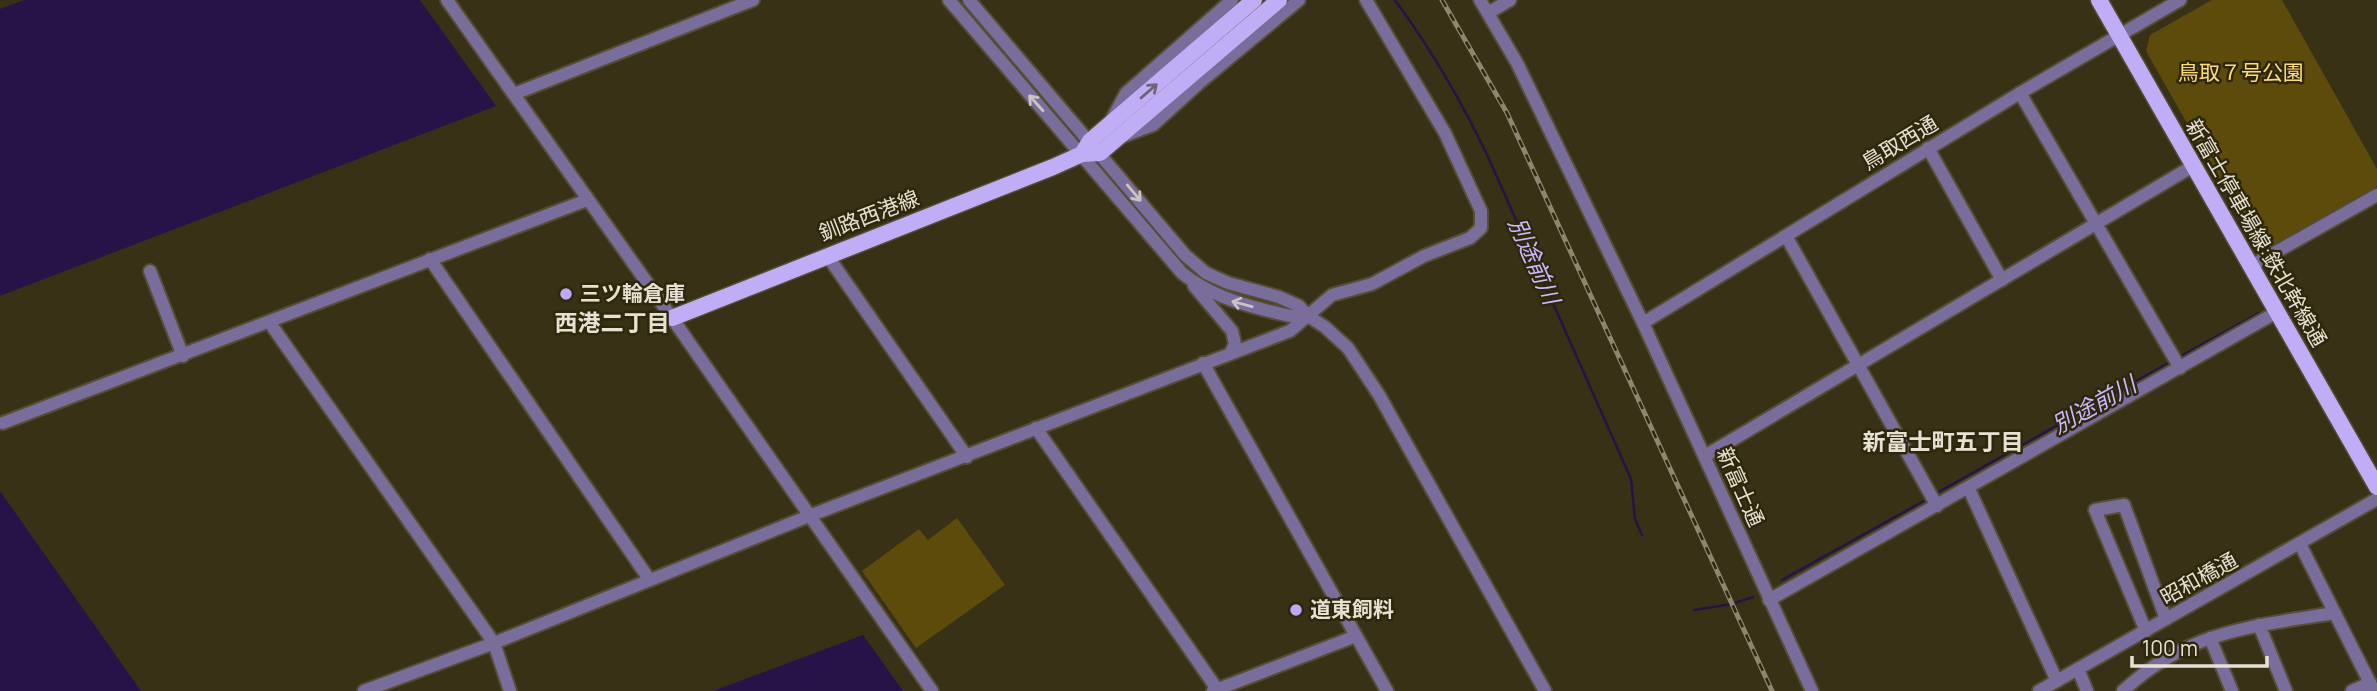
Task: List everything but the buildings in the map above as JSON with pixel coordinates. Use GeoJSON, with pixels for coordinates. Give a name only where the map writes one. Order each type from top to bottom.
{"type":"FeatureCollection","features":[{"type":"Feature","properties":{"kind":"main road","name":"釧路西港線"},"geometry":{"type":"LineString","coordinates":[[1112,132],[1254,0]]}},
{"type":"Feature","properties":{"kind":"main road","name":"釧路西港線"},"geometry":{"type":"LineString","coordinates":[[672,318],[1041,172],[1091,149],[1279,0]]}},
{"type":"Feature","properties":{"kind":"main road","name":"新富士停車場線:鉄北幹線通"},"geometry":{"type":"LineString","coordinates":[[2099,0],[2377,487]]}},
{"type":"Feature","properties":{"kind":"street"},"geometry":{"type":"LineString","coordinates":[[447,0],[932,691]]}},
{"type":"Feature","properties":{"kind":"street"},"geometry":{"type":"LineString","coordinates":[[514,94],[753,0]]}},
{"type":"Feature","properties":{"kind":"street"},"geometry":{"type":"LineString","coordinates":[[948,0],[1091,149],[1156,244],[1190,279],[1233,302],[1293,318],[1308,316]]}},
{"type":"Feature","properties":{"kind":"street"},"geometry":{"type":"LineString","coordinates":[[969,0],[1091,149],[1185,255],[1206,273],[1299,306],[1308,316],[1341,340],[1361,365],[1545,691]]}},
{"type":"Feature","properties":{"kind":"street"},"geometry":{"type":"LineString","coordinates":[[1232,0],[1126,93],[1112,132],[1153,125],[1299,0]]}},
{"type":"Feature","properties":{"kind":"street"},"geometry":{"type":"LineString","coordinates":[[364,691],[494,643],[809,516],[1290,331],[1332,295],[1372,284],[1424,256],[1470,237],[1481,228],[1481,211],[1445,133],[1366,0]]}},
{"type":"Feature","properties":{"kind":"street","name":"新富士通"},"geometry":{"type":"LineString","coordinates":[[1480,0],[1517,63],[1643,323],[1812,691]]}},
{"type":"Feature","properties":{"kind":"street"},"geometry":{"type":"LineString","coordinates":[[1488,13],[1510,0]]}},
{"type":"Feature","properties":{"kind":"street","name":"鳥取西通"},"geometry":{"type":"LineString","coordinates":[[1643,323],[1928,148],[2180,0]]}},
{"type":"Feature","properties":{"kind":"street"},"geometry":{"type":"LineString","coordinates":[[2020,93],[2180,368]]}},
{"type":"Feature","properties":{"kind":"street"},"geometry":{"type":"LineString","coordinates":[[1928,148],[2002,279]]}},
{"type":"Feature","properties":{"kind":"street"},"geometry":{"type":"LineString","coordinates":[[1705,456],[2193,166]]}},
{"type":"Feature","properties":{"kind":"street"},"geometry":{"type":"LineString","coordinates":[[2251,266],[2377,195]]}},
{"type":"Feature","properties":{"kind":"street"},"geometry":{"type":"LineString","coordinates":[[3,424],[587,200]]}},
{"type":"Feature","properties":{"kind":"street"},"geometry":{"type":"LineString","coordinates":[[1786,236],[1937,506]]}},
{"type":"Feature","properties":{"kind":"street"},"geometry":{"type":"LineString","coordinates":[[827,255],[967,457]]}},
{"type":"Feature","properties":{"kind":"street"},"geometry":{"type":"LineString","coordinates":[[430,259],[649,579]]}},
{"type":"Feature","properties":{"kind":"street"},"geometry":{"type":"LineString","coordinates":[[150,271],[183,356]]}},
{"type":"Feature","properties":{"kind":"street"},"geometry":{"type":"LineString","coordinates":[[1190,279],[1197,292],[1232,331],[1235,344],[1230,354]]}},
{"type":"Feature","properties":{"kind":"street"},"geometry":{"type":"LineString","coordinates":[[1769,600],[2277,312]]}},
{"type":"Feature","properties":{"kind":"street"},"geometry":{"type":"LineString","coordinates":[[270,323],[494,643],[510,691]]}},
{"type":"Feature","properties":{"kind":"street"},"geometry":{"type":"LineString","coordinates":[[1203,363],[1387,691]]}},
{"type":"Feature","properties":{"kind":"street"},"geometry":{"type":"LineString","coordinates":[[1036,428],[1215,690],[1356,636]]}},
{"type":"Feature","properties":{"kind":"street"},"geometry":{"type":"LineString","coordinates":[[1969,489],[2057,681]]}},
{"type":"Feature","properties":{"kind":"street","name":"昭和橋通"},"geometry":{"type":"LineString","coordinates":[[2039,691],[2377,499]]}},
{"type":"Feature","properties":{"kind":"street"},"geometry":{"type":"LineString","coordinates":[[2146,631],[2095,510],[2124,505],[2166,619]]}},
{"type":"Feature","properties":{"kind":"street"},"geometry":{"type":"LineString","coordinates":[[2300,544],[2372,687],[2352,691]]}},
{"type":"Feature","properties":{"kind":"street"},"geometry":{"type":"LineString","coordinates":[[2123,691],[2151,667],[2210,638],[2235,629],[2335,613]]}},
{"type":"Feature","properties":{"kind":"street"},"geometry":{"type":"LineString","coordinates":[[2259,625],[2286,691]]}},
{"type":"Feature","properties":{"kind":"street"},"geometry":{"type":"LineString","coordinates":[[2210,638],[2232,691]]}},
{"type":"Feature","properties":{"kind":"street"},"geometry":{"type":"LineString","coordinates":[[2078,669],[2087,691]]}},
{"type":"Feature","properties":{"kind":"green space","name":"鳥取７号公園"},"geometry":{"type":"Polygon","coordinates":[[[2212,0],[2282,0],[2377,169],[2377,186],[2264,250],[2258,248],[2146,51],[2150,35],[2212,0]]]}},
{"type":"Feature","properties":{"kind":"green space"},"geometry":{"type":"Polygon","coordinates":[[[957,518],[1005,585],[916,648],[862,571],[919,529],[928,540],[957,518]]]}},
{"type":"Feature","properties":{"kind":"shaded area"},"geometry":{"type":"Polygon","coordinates":[[[24,0],[420,0],[496,106],[0,296],[0,9],[24,0]]]}},
{"type":"Feature","properties":{"kind":"shaded area"},"geometry":{"type":"Polygon","coordinates":[[[0,491],[141,691],[0,691],[0,491]]]}},
{"type":"Feature","properties":{"kind":"shaded area"},"geometry":{"type":"Polygon","coordinates":[[[863,635],[903,691],[713,691],[863,635]]]}},
{"type":"Feature","properties":{"kind":"waterway","name":"別途前川"},"geometry":{"type":"LineString","coordinates":[[1395,0],[1446,77],[1489,159],[1631,479],[1635,519],[1642,535]]}},
{"type":"Feature","properties":{"kind":"waterway","name":"別途前川"},"geometry":{"type":"LineString","coordinates":[[2179,357],[2259,313]]}},
{"type":"Feature","properties":{"kind":"waterway","name":"別途前川"},"geometry":{"type":"LineString","coordinates":[[1935,494],[2170,362]]}},
{"type":"Feature","properties":{"kind":"waterway","name":"別途前川"},"geometry":{"type":"LineString","coordinates":[[1782,580],[1929,498]]}},
{"type":"Feature","properties":{"kind":"waterway","name":"別途前川"},"geometry":{"type":"LineString","coordinates":[[1694,610],[1732,604],[1753,597]]}},
{"type":"Feature","properties":{"kind":"railway"},"geometry":{"type":"LineString","coordinates":[[1442,0],[1507,113],[1772,691]]}},
{"type":"Feature","properties":{"kind":"place","name":"三ツ輪倉庫"},"geometry":{"type":"Point","coordinates":[566,294]}},
{"type":"Feature","properties":{"kind":"place","name":"道東飼料"},"geometry":{"type":"Point","coordinates":[1296,610]}},
{"type":"Feature","properties":{"kind":"district","name":"西港二丁目"},"geometry":{"type":"Point","coordinates":[612,323]}},
{"type":"Feature","properties":{"kind":"district","name":"新富士町五丁目"},"geometry":{"type":"Point","coordinates":[1943,442]}}]}
